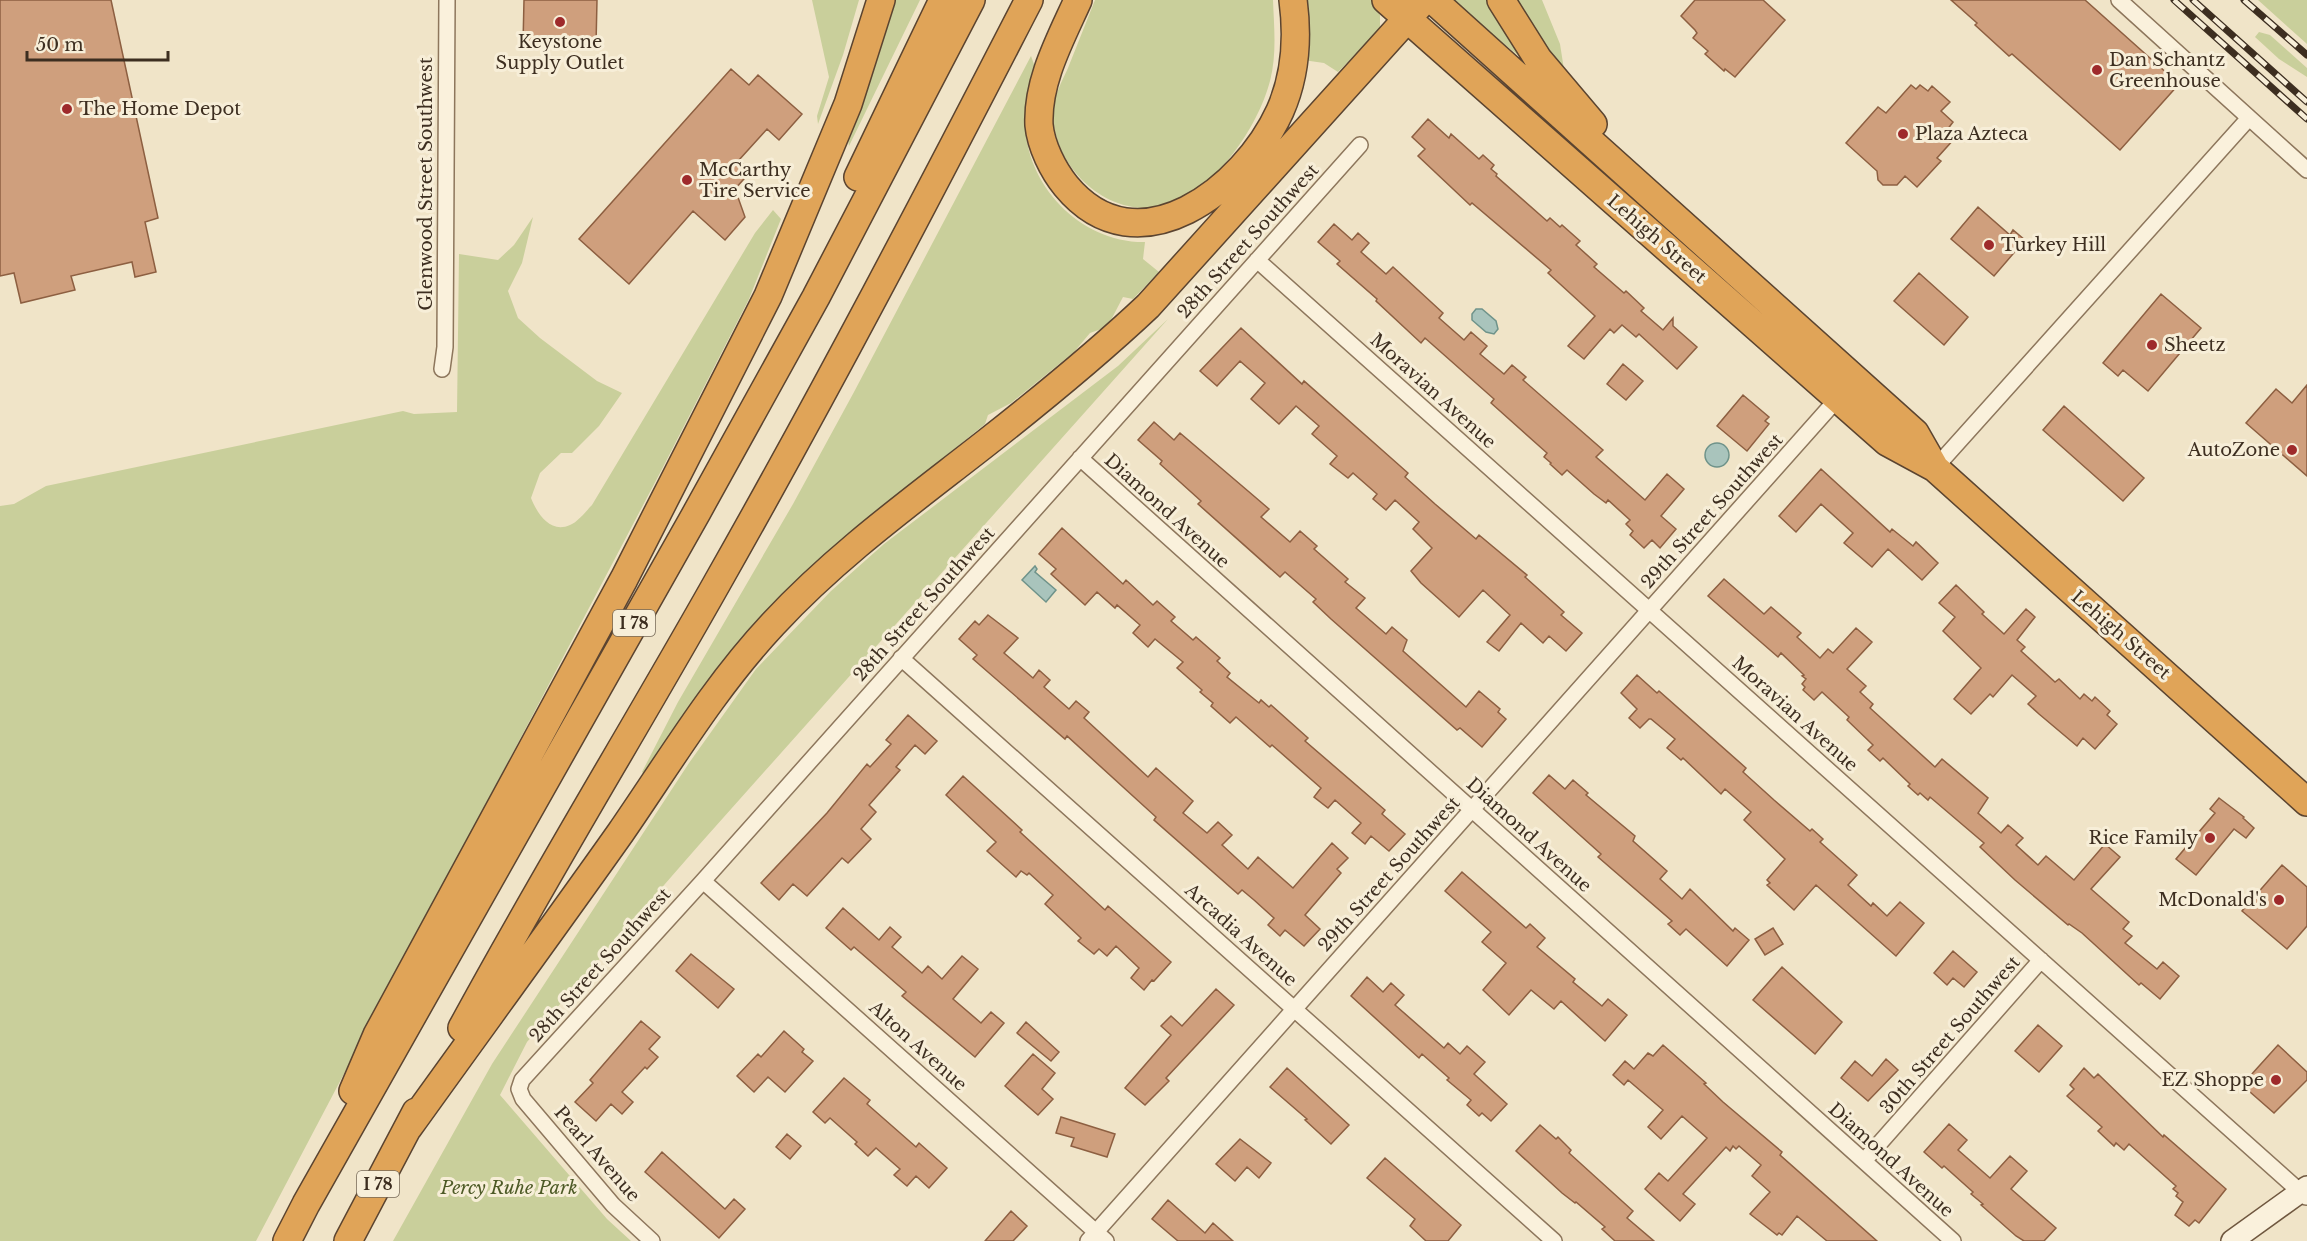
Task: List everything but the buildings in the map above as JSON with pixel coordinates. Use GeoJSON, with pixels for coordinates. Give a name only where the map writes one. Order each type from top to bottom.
{"type":"FeatureCollection","features":[{"type":"Feature","properties":{"kind":"highway"},"geometry":{"type":"LineString","coordinates":[[306,1204],[377,1035],[624,579],[768,296],[848,104],[881,0]]}},
{"type":"Feature","properties":{"kind":"highway"},"geometry":{"type":"LineString","coordinates":[[697,512],[943,0]]}},
{"type":"Feature","properties":{"kind":"highway","name":"I 78"},"geometry":{"type":"LineString","coordinates":[[287,1241],[816,297],[971,0]]}},
{"type":"Feature","properties":{"kind":"highway","name":"I 78"},"geometry":{"type":"LineString","coordinates":[[348,1241],[486,984],[717,584],[817,404],[913,227],[1029,0]]}},
{"type":"Feature","properties":{"kind":"highway"},"geometry":{"type":"LineString","coordinates":[[1078,0],[1055,52],[1046,80],[1040,105],[1043,143],[1060,178],[1075,197],[1094,210],[1115,219],[1142,222],[1175,217],[1197,206],[1235,176],[1254,155],[1269,133],[1281,109],[1291,77],[1295,45],[1293,0]]}},
{"type":"Feature","properties":{"kind":"highway","name":"Lehigh Street"},"geometry":{"type":"LineString","coordinates":[[1386,0],[1415,9],[1887,442],[1935,468],[2307,802]]}},
{"type":"Feature","properties":{"kind":"highway","name":"Lehigh Street"},"geometry":{"type":"LineString","coordinates":[[1433,0],[1915,433],[1935,468]]}},
{"type":"Feature","properties":{"kind":"highway"},"geometry":{"type":"LineString","coordinates":[[1501,0],[1538,59],[1559,86],[1672,213]]}},
{"type":"Feature","properties":{"kind":"highway"},"geometry":{"type":"LineString","coordinates":[[408,1128],[568,907],[706,706],[731,672],[772,625],[819,576],[872,531],[987,442],[1149,306],[1415,9]]}},
{"type":"Feature","properties":{"kind":"main road"},"geometry":{"type":"LineString","coordinates":[[2232,1241],[2305,1192]]}},
{"type":"Feature","properties":{"kind":"street","name":"Glenwood Street Southwest"},"geometry":{"type":"LineString","coordinates":[[442,369],[445,347],[447,0]]}},
{"type":"Feature","properties":{"kind":"street"},"geometry":{"type":"LineString","coordinates":[[2119,0],[2307,170]]}},
{"type":"Feature","properties":{"kind":"street"},"geometry":{"type":"LineString","coordinates":[[1935,468],[2249,118]]}},
{"type":"Feature","properties":{"kind":"street","name":"28th Street Southwest"},"geometry":{"type":"LineString","coordinates":[[519,1089],[522,1080],[703,881],[1360,145]]}},
{"type":"Feature","properties":{"kind":"street","name":"Moravian Avenue"},"geometry":{"type":"LineString","coordinates":[[1257,260],[2041,960],[2305,1192]]}},
{"type":"Feature","properties":{"kind":"street","name":"29th Street Southwest"},"geometry":{"type":"LineString","coordinates":[[1097,1238],[1294,1009],[1838,398]]}},
{"type":"Feature","properties":{"kind":"street","name":"Diamond Avenue"},"geometry":{"type":"LineString","coordinates":[[1080,459],[1953,1241]]}},
{"type":"Feature","properties":{"kind":"street","name":"Arcadia Avenue"},"geometry":{"type":"LineString","coordinates":[[902,658],[1554,1241]]}},
{"type":"Feature","properties":{"kind":"street","name":"Alton Avenue"},"geometry":{"type":"LineString","coordinates":[[703,881],[1097,1238]]}},
{"type":"Feature","properties":{"kind":"street","name":"30th Street Southwest"},"geometry":{"type":"LineString","coordinates":[[1864,1161],[2041,960]]}},
{"type":"Feature","properties":{"kind":"street","name":"Pearl Avenue"},"geometry":{"type":"LineString","coordinates":[[519,1089],[523,1100],[613,1205],[652,1241]]}},
{"type":"Feature","properties":{"kind":"green space"},"geometry":{"type":"Polygon","coordinates":[[[812,0],[859,0],[843,55],[818,124],[817,116],[829,77],[812,0]]]}},
{"type":"Feature","properties":{"kind":"green space"},"geometry":{"type":"Polygon","coordinates":[[[893,0],[920,0],[849,146],[847,134],[893,0]]]}},
{"type":"Feature","properties":{"kind":"green space"},"geometry":{"type":"Polygon","coordinates":[[[1095,0],[1273,0],[1274,61],[1270,81],[1256,118],[1233,154],[1218,171],[1203,185],[1169,204],[1148,208],[1127,206],[1107,198],[1089,186],[1074,171],[1063,153],[1055,132],[1054,105],[1095,0]]]}},
{"type":"Feature","properties":{"kind":"green space"},"geometry":{"type":"Polygon","coordinates":[[[1301,0],[1371,0],[1380,15],[1380,32],[1338,72],[1324,63],[1303,60],[1301,0]]]}},
{"type":"Feature","properties":{"kind":"green space"},"geometry":{"type":"Polygon","coordinates":[[[1450,0],[1490,0],[1522,57],[1519,56],[1450,0]]]}},
{"type":"Feature","properties":{"kind":"green space"},"geometry":{"type":"Polygon","coordinates":[[[1512,0],[1542,0],[1560,44],[1565,76],[1512,0]]]}},
{"type":"Feature","properties":{"kind":"green space"},"geometry":{"type":"Polygon","coordinates":[[[2258,0],[2307,0],[2307,44],[2258,0]]]}},
{"type":"Feature","properties":{"kind":"green space"},"geometry":{"type":"Polygon","coordinates":[[[2259,32],[2270,35],[2307,68],[2307,77],[2279,59],[2255,37],[2259,32]]]}},
{"type":"Feature","properties":{"kind":"green space"},"geometry":{"type":"Polygon","coordinates":[[[1031,56],[1036,70],[1026,107],[1027,143],[1034,166],[1045,187],[1078,221],[1121,240],[1145,242],[1143,259],[1159,272],[1133,299],[1123,297],[1111,320],[1101,329],[1090,333],[1074,352],[1011,403],[988,415],[985,424],[849,535],[688,711],[644,774],[642,772],[678,702],[793,504],[1031,56]]]}},
{"type":"Feature","properties":{"kind":"green space"},"geometry":{"type":"Polygon","coordinates":[[[773,210],[781,219],[749,299],[256,1241],[0,1241],[0,506],[14,504],[46,486],[403,411],[414,414],[457,412],[459,254],[498,260],[514,245],[533,217],[522,263],[508,291],[518,318],[540,338],[597,381],[622,393],[599,426],[572,453],[561,453],[540,473],[531,498],[537,510],[545,520],[556,527],[573,524],[592,505],[755,233],[773,210]]]}},
{"type":"Feature","properties":{"kind":"green space","name":"Percy Ruhe Park"},"geometry":{"type":"Polygon","coordinates":[[[1168,319],[699,845],[527,1042],[500,1095],[607,1219],[631,1241],[393,1241],[492,1064],[689,763],[756,669],[831,591],[884,544],[1118,366],[1168,319]]]}},
{"type":"Feature","properties":{"kind":"water"},"geometry":{"type":"Polygon","coordinates":[[[1476,309],[1482,309],[1496,321],[1498,329],[1494,334],[1486,332],[1472,320],[1472,314],[1476,309]]]}},
{"type":"Feature","properties":{"kind":"water"},"geometry":{"type":"Polygon","coordinates":[[[1717,443],[1722,444],[1728,450],[1728,460],[1722,466],[1717,467],[1712,466],[1706,460],[1705,455],[1706,450],[1712,444],[1717,443]]]}},
{"type":"Feature","properties":{"kind":"water"},"geometry":{"type":"Polygon","coordinates":[[[1035,566],[1037,569],[1035,572],[1056,590],[1046,602],[1022,580],[1035,566]]]}},
{"type":"Feature","properties":{"kind":"railway"},"geometry":{"type":"LineString","coordinates":[[2174,0],[2307,119]]}},
{"type":"Feature","properties":{"kind":"railway"},"geometry":{"type":"LineString","coordinates":[[2193,0],[2307,102]]}},
{"type":"Feature","properties":{"kind":"railway"},"geometry":{"type":"LineString","coordinates":[[2244,0],[2307,55]]}},
{"type":"Feature","properties":{"kind":"place","name":"Keystone Supply Outlet"},"geometry":{"type":"Point","coordinates":[560,22]}},
{"type":"Feature","properties":{"kind":"place","name":"Dan Schantz Greenhouse"},"geometry":{"type":"Point","coordinates":[2097,70]}},
{"type":"Feature","properties":{"kind":"place","name":"The Home Depot"},"geometry":{"type":"Point","coordinates":[67,109]}},
{"type":"Feature","properties":{"kind":"place","name":"Plaza Azteca"},"geometry":{"type":"Point","coordinates":[1903,134]}},
{"type":"Feature","properties":{"kind":"place","name":"McCarthy Tire Service"},"geometry":{"type":"Point","coordinates":[687,180]}},
{"type":"Feature","properties":{"kind":"place","name":"Turkey Hill"},"geometry":{"type":"Point","coordinates":[1989,245]}},
{"type":"Feature","properties":{"kind":"place","name":"Sheetz"},"geometry":{"type":"Point","coordinates":[2152,345]}},
{"type":"Feature","properties":{"kind":"place","name":"AutoZone"},"geometry":{"type":"Point","coordinates":[2292,450]}},
{"type":"Feature","properties":{"kind":"place","name":"Rice Family"},"geometry":{"type":"Point","coordinates":[2210,838]}},
{"type":"Feature","properties":{"kind":"place","name":"McDonald's"},"geometry":{"type":"Point","coordinates":[2279,900]}},
{"type":"Feature","properties":{"kind":"place","name":"EZ Shoppe"},"geometry":{"type":"Point","coordinates":[2276,1080]}}]}
